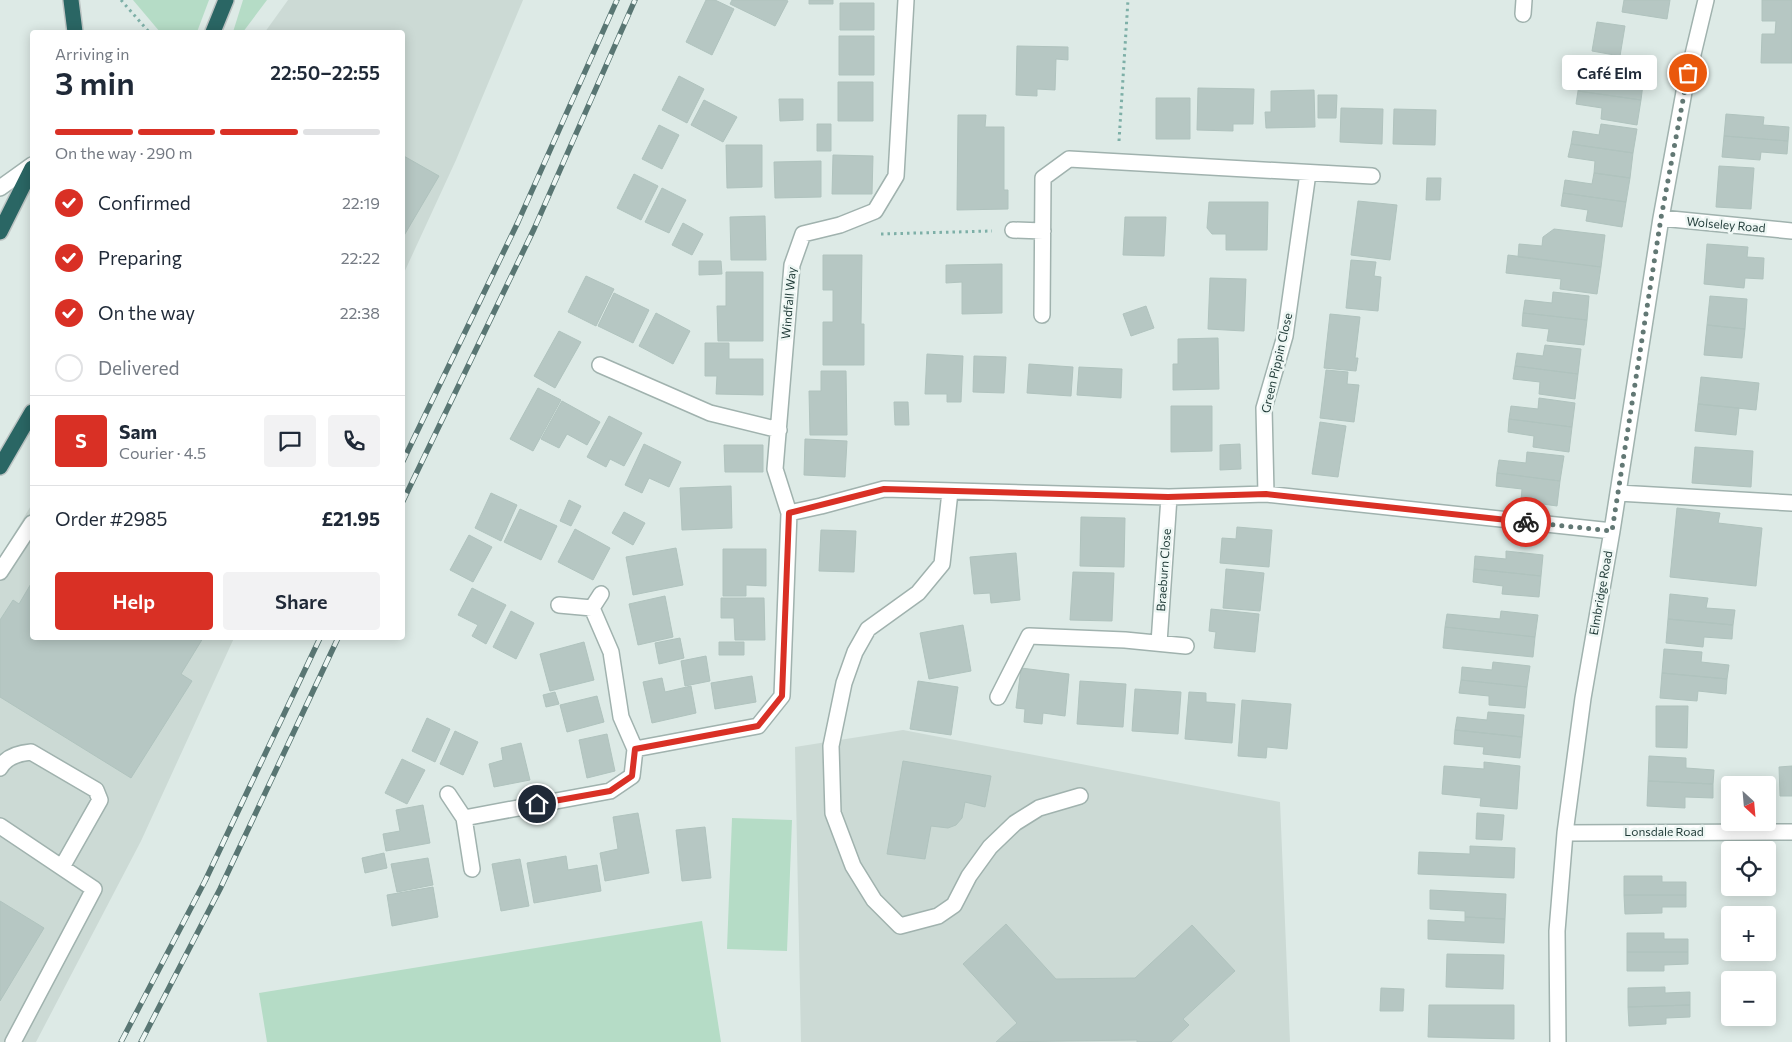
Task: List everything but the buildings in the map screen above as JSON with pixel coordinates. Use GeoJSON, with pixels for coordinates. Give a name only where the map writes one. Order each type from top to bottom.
{"type":"FeatureCollection","features":[{"type":"Feature","properties":{"kind":"highway"},"geometry":{"type":"LineString","coordinates":[[71,0],[75,30]]}},
{"type":"Feature","properties":{"kind":"highway"},"geometry":{"type":"LineString","coordinates":[[214,30],[226,0]]}},
{"type":"Feature","properties":{"kind":"highway"},"geometry":{"type":"LineString","coordinates":[[0,232],[30,170]]}},
{"type":"Feature","properties":{"kind":"highway"},"geometry":{"type":"LineString","coordinates":[[0,467],[30,415]]}},
{"type":"Feature","properties":{"kind":"street","name":"Windfall Way"},"geometry":{"type":"LineString","coordinates":[[635,749],[758,726],[782,696],[789,513],[775,469],[792,265],[803,234],[840,225],[875,211],[896,176],[906,0]]}},
{"type":"Feature","properties":{"kind":"street","name":"Elmbridge Road"},"geometry":{"type":"LineString","coordinates":[[1558,1042],[1557,931],[1565,833],[1583,698],[1612,531],[1661,218],[1684,92],[1706,0]]}},
{"type":"Feature","properties":{"kind":"street"},"geometry":{"type":"LineString","coordinates":[[1042,314],[1043,178],[1069,159],[1372,176]]}},
{"type":"Feature","properties":{"kind":"street"},"geometry":{"type":"LineString","coordinates":[[0,188],[30,167]]}},
{"type":"Feature","properties":{"kind":"street","name":"Green Pippin Close"},"geometry":{"type":"LineString","coordinates":[[1266,494],[1264,408],[1285,336],[1308,173]]}},
{"type":"Feature","properties":{"kind":"street","name":"Wolseley Road"},"geometry":{"type":"LineString","coordinates":[[1661,218],[1792,230]]}},
{"type":"Feature","properties":{"kind":"street"},"geometry":{"type":"LineString","coordinates":[[1013,230],[1042,231]]}},
{"type":"Feature","properties":{"kind":"street"},"geometry":{"type":"LineString","coordinates":[[600,365],[710,413],[779,430]]}},
{"type":"Feature","properties":{"kind":"street"},"geometry":{"type":"LineString","coordinates":[[789,513],[884,489],[1168,497],[1266,494],[1612,531]]}},
{"type":"Feature","properties":{"kind":"street"},"geometry":{"type":"LineString","coordinates":[[950,492],[942,564],[918,593],[868,629],[855,652],[844,683],[831,746],[833,813],[853,866],[874,900],[900,926],[938,916],[954,905],[970,876],[990,847],[1015,823],[1039,808],[1080,796]]}},
{"type":"Feature","properties":{"kind":"street"},"geometry":{"type":"LineString","coordinates":[[1618,493],[1792,503]]}},
{"type":"Feature","properties":{"kind":"street","name":"Braeburn Close"},"geometry":{"type":"LineString","coordinates":[[1159,643],[1168,497]]}},
{"type":"Feature","properties":{"kind":"street"},"geometry":{"type":"LineString","coordinates":[[0,572],[30,526]]}},
{"type":"Feature","properties":{"kind":"street"},"geometry":{"type":"LineString","coordinates":[[592,608],[601,594]]}},
{"type":"Feature","properties":{"kind":"street"},"geometry":{"type":"LineString","coordinates":[[559,605],[592,608]]}},
{"type":"Feature","properties":{"kind":"street"},"geometry":{"type":"LineString","coordinates":[[464,818],[610,791],[632,776],[635,749],[621,717],[611,652],[592,608]]}},
{"type":"Feature","properties":{"kind":"street"},"geometry":{"type":"LineString","coordinates":[[998,697],[1029,636],[1125,640],[1186,646]]}},
{"type":"Feature","properties":{"kind":"street"},"geometry":{"type":"LineString","coordinates":[[0,768],[9,759],[21,753],[31,752],[96,790],[100,800],[96,811],[62,866]]}},
{"type":"Feature","properties":{"kind":"street"},"geometry":{"type":"LineString","coordinates":[[448,794],[464,818],[472,870]]}},
{"type":"Feature","properties":{"kind":"street"},"geometry":{"type":"LineString","coordinates":[[0,826],[94,889],[13,1042]]}},
{"type":"Feature","properties":{"kind":"street","name":"Lonsdale Road"},"geometry":{"type":"LineString","coordinates":[[1565,833],[1792,832]]}},
{"type":"Feature","properties":{"kind":"path"},"geometry":{"type":"LineString","coordinates":[[120,0],[147,30]]}},
{"type":"Feature","properties":{"kind":"path"},"geometry":{"type":"LineString","coordinates":[[1118,162],[1128,0]]}},
{"type":"Feature","properties":{"kind":"path"},"geometry":{"type":"LineString","coordinates":[[840,225],[862,234],[1013,230]]}},
{"type":"Feature","properties":{"kind":"shaded area"},"geometry":{"type":"Polygon","coordinates":[[[288,0],[523,0],[456,160],[405,271],[405,30],[266,30],[288,0]]]}},
{"type":"Feature","properties":{"kind":"shaded area"},"geometry":{"type":"Polygon","coordinates":[[[30,507],[30,640],[233,640],[141,841],[36,1042],[0,1042],[0,557],[30,507]]]}},
{"type":"Feature","properties":{"kind":"shaded area"},"geometry":{"type":"Polygon","coordinates":[[[903,730],[1280,802],[1290,1042],[801,1042],[795,747],[903,730]]]}},
{"type":"Feature","properties":{"kind":"green space"},"geometry":{"type":"Polygon","coordinates":[[[133,0],[209,0],[198,30],[158,30],[133,0]]]}},
{"type":"Feature","properties":{"kind":"green space"},"geometry":{"type":"Polygon","coordinates":[[[243,0],[267,0],[244,30],[234,30],[243,0]]]}},
{"type":"Feature","properties":{"kind":"green space"},"geometry":{"type":"Polygon","coordinates":[[[732,818],[792,820],[787,951],[727,949],[732,818]]]}},
{"type":"Feature","properties":{"kind":"green space"},"geometry":{"type":"Polygon","coordinates":[[[702,921],[721,1042],[267,1042],[259,993],[702,921]]]}},
{"type":"Feature","properties":{"kind":"railway"},"geometry":{"type":"LineString","coordinates":[[405,457],[518,222],[617,0]]}},
{"type":"Feature","properties":{"kind":"railway"},"geometry":{"type":"LineString","coordinates":[[405,497],[534,229],[635,0]]}},
{"type":"Feature","properties":{"kind":"railway"},"geometry":{"type":"LineString","coordinates":[[121,1042],[205,881],[319,640]]}},
{"type":"Feature","properties":{"kind":"railway"},"geometry":{"type":"LineString","coordinates":[[141,1042],[220,889],[337,640]]}},
{"type":"Feature","properties":{"kind":"way so far"},"geometry":{"type":"LineString","coordinates":[[1526,522],[1612,531],[1661,218],[1688,73]]}},
{"type":"Feature","properties":{"kind":"place","name":"Café Elm"},"geometry":{"type":"Point","coordinates":[1688,73]}},
{"type":"Feature","properties":{"kind":"route"},"geometry":{"type":"LineString","coordinates":[[537,804],[610,791],[632,776],[635,749],[758,726],[782,696],[789,513],[884,489],[1168,497],[1266,494],[1526,522]]}}]}
